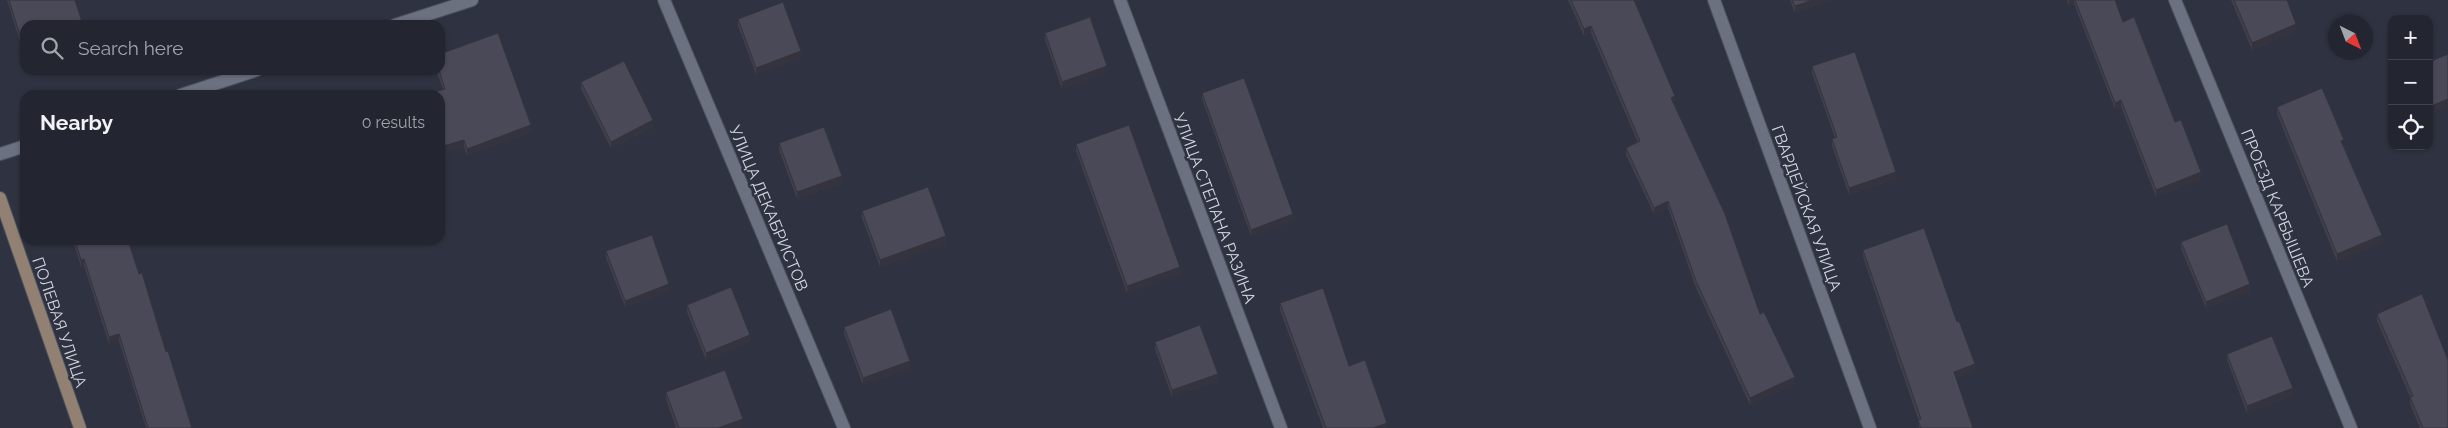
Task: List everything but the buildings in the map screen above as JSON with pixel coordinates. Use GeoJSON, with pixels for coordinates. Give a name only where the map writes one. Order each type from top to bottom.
{"type":"FeatureCollection","features":[{"type":"Feature","properties":{"kind":"street"},"geometry":{"type":"LineString","coordinates":[[408,20],[454,3],[472,0]]}},
{"type":"Feature","properties":{"kind":"street","name":"УЛИЦА ДЕКАБРИСТОВ"},"geometry":{"type":"LineString","coordinates":[[664,0],[844,428]]}},
{"type":"Feature","properties":{"kind":"street","name":"УЛИЦА СТЕПАНА РАЗИНА"},"geometry":{"type":"LineString","coordinates":[[1120,0],[1281,428]]}},
{"type":"Feature","properties":{"kind":"street","name":"ГВАРДЕЙСКАЯ УЛИЦА"},"geometry":{"type":"LineString","coordinates":[[1714,0],[1870,428]]}},
{"type":"Feature","properties":{"kind":"street","name":"ПРОЕЗД КАРБЫШЕВА"},"geometry":{"type":"LineString","coordinates":[[2175,0],[2351,428]]}},
{"type":"Feature","properties":{"kind":"street"},"geometry":{"type":"LineString","coordinates":[[195,90],[242,75]]}},
{"type":"Feature","properties":{"kind":"street"},"geometry":{"type":"LineString","coordinates":[[0,154],[20,148]]}},
{"type":"Feature","properties":{"kind":"street","name":"ПОЛЕВАЯ УЛИЦА"},"geometry":{"type":"LineString","coordinates":[[0,198],[80,428]]}}]}
